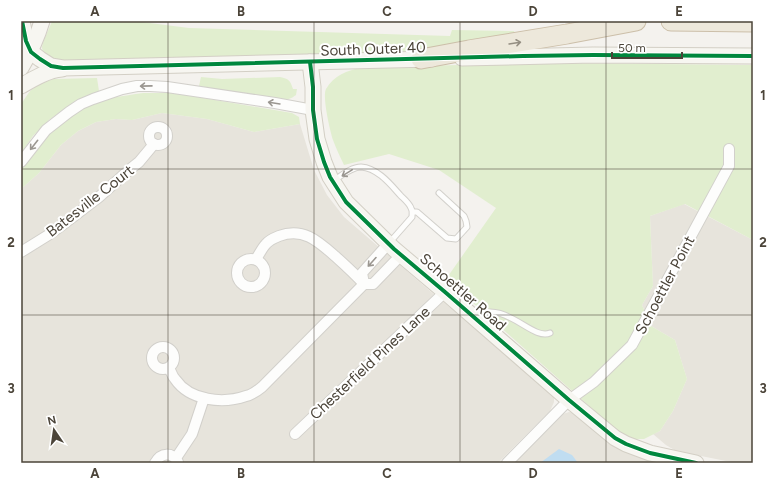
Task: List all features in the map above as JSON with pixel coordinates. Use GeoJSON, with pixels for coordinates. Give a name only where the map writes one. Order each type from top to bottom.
{"type":"FeatureCollection","features":[{"type":"Feature","properties":{"kind":"highway"},"geometry":{"type":"LineString","coordinates":[[422,59],[636,21]]}},
{"type":"Feature","properties":{"kind":"highway"},"geometry":{"type":"LineString","coordinates":[[671,21],[753,22]]}},
{"type":"Feature","properties":{"kind":"street"},"geometry":{"type":"LineString","coordinates":[[22,23],[30,52]]}},
{"type":"Feature","properties":{"kind":"street"},"geometry":{"type":"LineString","coordinates":[[21,68],[30,52],[41,25]]}},
{"type":"Feature","properties":{"kind":"street","name":"South Outer 40"},"geometry":{"type":"LineString","coordinates":[[30,52],[51,66],[63,68],[593,55],[753,56]]}},
{"type":"Feature","properties":{"kind":"street","name":"Schoettler Road"},"geometry":{"type":"LineString","coordinates":[[310,62],[313,87],[313,110],[317,139],[330,177],[346,202],[401,255],[615,438],[658,459],[685,462]]}},
{"type":"Feature","properties":{"kind":"street"},"geometry":{"type":"LineString","coordinates":[[21,86],[36,77],[56,69],[63,68]]}},
{"type":"Feature","properties":{"kind":"street"},"geometry":{"type":"LineString","coordinates":[[21,162],[46,130],[81,104],[122,89],[137,86],[167,88],[275,103],[313,110]]}},
{"type":"Feature","properties":{"kind":"street","name":"Batesville Court"},"geometry":{"type":"LineString","coordinates":[[21,252],[65,224],[99,197],[139,162],[154,144]]}},
{"type":"Feature","properties":{"kind":"street","name":"Schoettler Point"},"geometry":{"type":"LineString","coordinates":[[507,463],[569,400],[594,382],[632,345],[729,166],[729,149]]}},
{"type":"Feature","properties":{"kind":"street"},"geometry":{"type":"LineString","coordinates":[[256,259],[266,244],[274,238],[291,233],[300,233],[320,242],[364,284]]}},
{"type":"Feature","properties":{"kind":"street"},"geometry":{"type":"LineString","coordinates":[[364,284],[362,273],[389,243]]}},
{"type":"Feature","properties":{"kind":"street"},"geometry":{"type":"LineString","coordinates":[[169,368],[181,387],[204,398],[220,400],[235,399],[247,396],[262,387],[364,284],[373,284],[401,255]]}},
{"type":"Feature","properties":{"kind":"street","name":"Chesterfield Pines Lane"},"geometry":{"type":"LineString","coordinates":[[295,434],[445,292]]}},
{"type":"Feature","properties":{"kind":"street"},"geometry":{"type":"LineString","coordinates":[[155,463],[158,458],[165,455],[169,455],[177,461],[192,434],[204,398]]}},
{"type":"Feature","properties":{"kind":"lane"},"geometry":{"type":"LineString","coordinates":[[332,181],[355,168],[362,167],[370,169],[377,172],[411,206],[413,212],[412,217],[389,243]]}},
{"type":"Feature","properties":{"kind":"lane"},"geometry":{"type":"LineString","coordinates":[[413,212],[417,212],[447,238],[456,239],[467,227],[466,221],[464,216],[438,193]]}},
{"type":"Feature","properties":{"kind":"lane"},"geometry":{"type":"LineString","coordinates":[[474,317],[480,313],[491,311],[516,320],[536,332],[543,334],[550,333]]}},
{"type":"Feature","properties":{"kind":"shaded area"},"geometry":{"type":"Polygon","coordinates":[[[162,113],[207,119],[254,132],[300,124],[314,170],[327,195],[344,217],[430,291],[550,390],[554,396],[554,402],[550,411],[498,463],[21,463],[21,189],[39,173],[61,145],[78,131],[96,122],[116,119],[132,120],[162,113]]]}},
{"type":"Feature","properties":{"kind":"shaded area"},"geometry":{"type":"Polygon","coordinates":[[[684,204],[753,240],[753,463],[736,463],[676,451],[653,434],[660,431],[673,411],[687,379],[675,340],[651,326],[642,305],[653,286],[650,216],[684,204]]]}},
{"type":"Feature","properties":{"kind":"shaded area"},"geometry":{"type":"Polygon","coordinates":[[[569,412],[575,413],[670,463],[514,463],[563,414],[569,412]]]}},
{"type":"Feature","properties":{"kind":"green space"},"geometry":{"type":"Polygon","coordinates":[[[52,21],[134,21],[189,28],[450,36],[452,30],[514,31],[516,37],[437,49],[395,52],[67,61],[52,58],[43,51],[43,43],[52,21]]]}},
{"type":"Feature","properties":{"kind":"green space"},"geometry":{"type":"Polygon","coordinates":[[[561,63],[753,65],[753,240],[685,204],[650,216],[653,286],[642,305],[651,326],[675,340],[687,379],[673,411],[660,431],[644,439],[631,439],[614,428],[446,279],[496,208],[439,170],[389,154],[344,165],[333,140],[328,122],[325,93],[329,84],[346,72],[362,67],[561,63]]]}},
{"type":"Feature","properties":{"kind":"green space"},"geometry":{"type":"Polygon","coordinates":[[[201,77],[222,79],[280,77],[287,79],[293,89],[297,89],[296,95],[289,99],[280,100],[199,86],[201,77]]]}},
{"type":"Feature","properties":{"kind":"green space"},"geometry":{"type":"Polygon","coordinates":[[[97,78],[99,91],[75,101],[49,120],[33,136],[21,153],[21,104],[30,91],[41,83],[54,79],[97,78]]]}},
{"type":"Feature","properties":{"kind":"green space"},"geometry":{"type":"Polygon","coordinates":[[[143,93],[174,93],[292,113],[299,117],[300,124],[254,132],[207,119],[162,113],[132,120],[116,119],[96,122],[78,131],[61,145],[39,173],[21,189],[21,167],[51,132],[65,120],[89,105],[116,97],[143,93]]]}},
{"type":"Feature","properties":{"kind":"water"},"geometry":{"type":"Polygon","coordinates":[[[559,449],[572,455],[578,463],[540,463],[559,449]]]}},
{"type":"Feature","properties":{"kind":"cycle path"},"geometry":{"type":"LineString","coordinates":[[22,21],[26,41],[31,52],[51,66],[63,68],[523,56],[753,56]]}},
{"type":"Feature","properties":{"kind":"cycle path"},"geometry":{"type":"LineString","coordinates":[[310,62],[313,87],[313,110],[317,139],[330,177],[346,202],[394,249],[615,438],[650,453],[696,463]]}}]}
